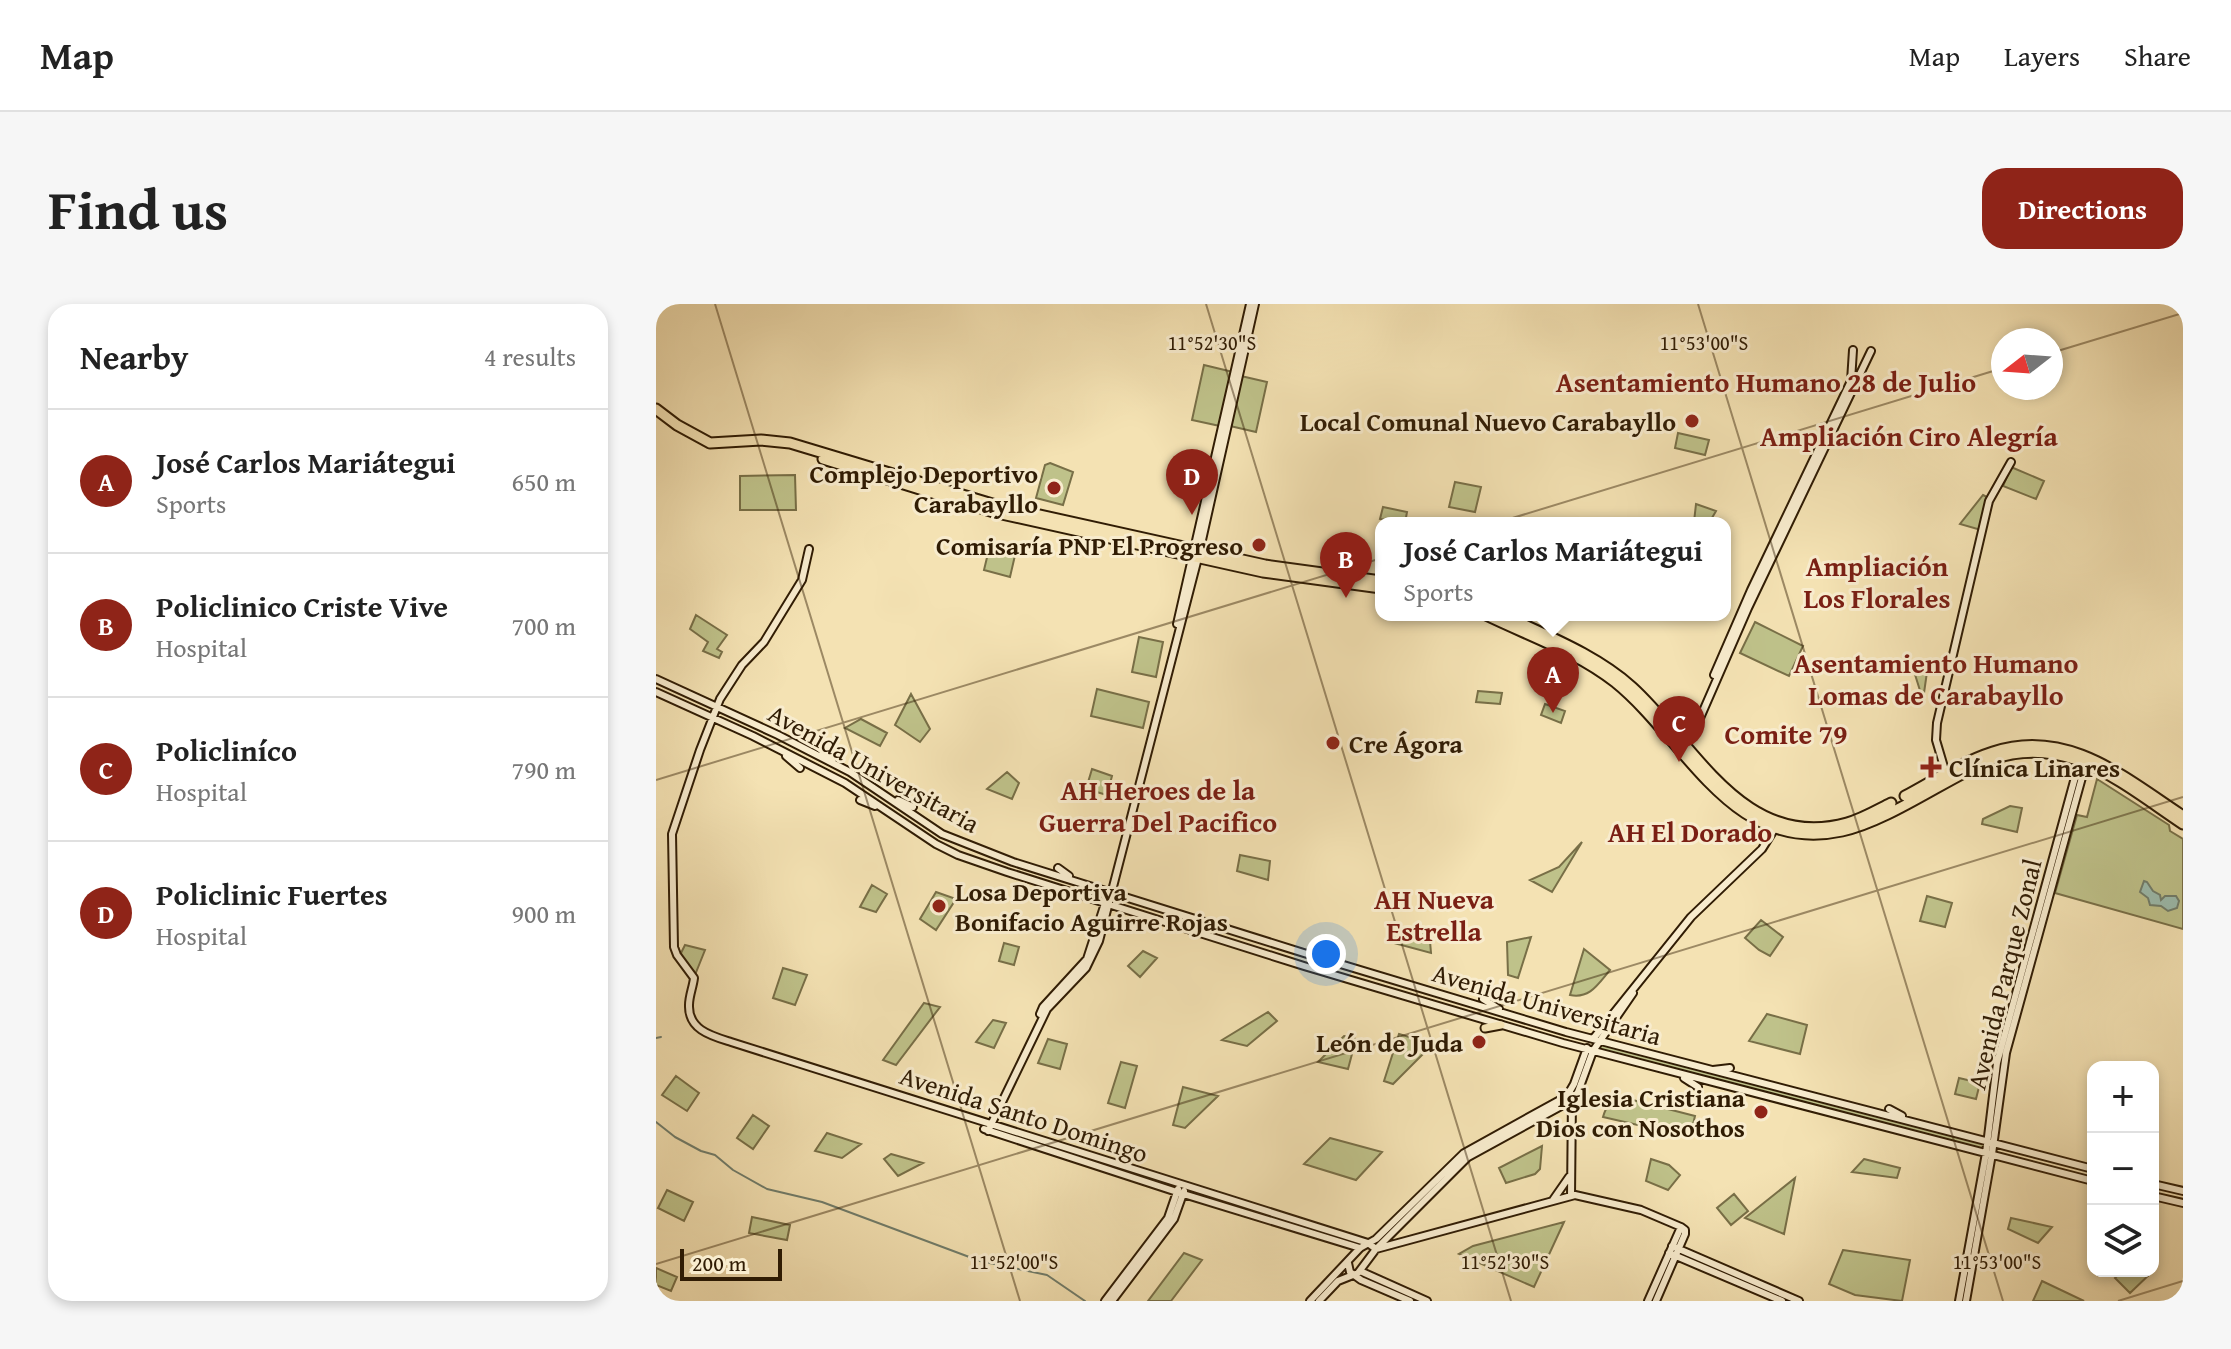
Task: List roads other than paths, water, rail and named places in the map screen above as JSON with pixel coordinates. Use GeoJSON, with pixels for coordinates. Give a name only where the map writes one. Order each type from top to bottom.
{"type":"FeatureCollection","features":[{"type":"Feature","properties":{"kind":"highway"},"geometry":{"type":"LineString","coordinates":[[656,409],[710,443],[775,442],[997,513],[1295,577],[1375,587]]}},
{"type":"Feature","properties":{"kind":"highway"},"geometry":{"type":"LineString","coordinates":[[1196,554],[1375,580]]}},
{"type":"Feature","properties":{"kind":"highway"},"geometry":{"type":"LineString","coordinates":[[1499,621],[1569,654],[1608,677],[1645,709],[1726,800],[1746,815],[1775,828],[1810,834],[1850,829],[1983,756],[2007,748],[2070,745],[2082,758]]}},
{"type":"Feature","properties":{"kind":"highway"},"geometry":{"type":"LineString","coordinates":[[1515,621],[1610,670],[1638,693],[1737,800],[1760,815],[1783,823],[1802,827],[1833,826],[1859,819],[1990,760],[2011,754],[2049,752],[2102,763],[2179,819]]}},
{"type":"Feature","properties":{"kind":"highway"},"geometry":{"type":"LineString","coordinates":[[1729,786],[1737,800]]}},
{"type":"Feature","properties":{"kind":"main road"},"geometry":{"type":"LineString","coordinates":[[1485,1028],[1501,1025]]}},
{"type":"Feature","properties":{"kind":"street"},"geometry":{"type":"LineString","coordinates":[[988,1127],[1043,1007],[1083,965],[1089,954],[1111,894],[1196,554],[1252,304]]}},
{"type":"Feature","properties":{"kind":"street"},"geometry":{"type":"LineString","coordinates":[[1684,744],[1751,590],[1851,381],[1853,350]]}},
{"type":"Feature","properties":{"kind":"street"},"geometry":{"type":"LineString","coordinates":[[1684,744],[1692,735],[1748,608],[1871,351]]}},
{"type":"Feature","properties":{"kind":"street"},"geometry":{"type":"LineString","coordinates":[[1948,777],[1936,740],[1937,723],[1989,501],[2011,462]]}},
{"type":"Feature","properties":{"kind":"street","name":"Avenida Santo Domingo"},"geometry":{"type":"LineString","coordinates":[[809,549],[802,580],[795,592],[764,642],[742,665],[717,706],[674,826],[671,844],[674,947],[692,974],[691,1017],[706,1034],[1360,1248]]}},
{"type":"Feature","properties":{"kind":"street","name":"Avenida Universitaria"},"geometry":{"type":"LineString","coordinates":[[656,677],[841,767],[942,834],[961,843],[1111,894],[1525,1020],[1645,1054],[2087,1167]]}},
{"type":"Feature","properties":{"kind":"street","name":"Avenida Universitaria"},"geometry":{"type":"LineString","coordinates":[[656,692],[845,783],[936,844],[958,855],[1107,905],[1539,1036],[2087,1179]]}},
{"type":"Feature","properties":{"kind":"street"},"geometry":{"type":"LineString","coordinates":[[819,748],[841,767]]}},
{"type":"Feature","properties":{"kind":"street"},"geometry":{"type":"LineString","coordinates":[[777,749],[800,768]]}},
{"type":"Feature","properties":{"kind":"street","name":"Avenida Parque Zonal"},"geometry":{"type":"LineString","coordinates":[[1966,1301],[1991,1142],[1999,1052],[2082,758]]}},
{"type":"Feature","properties":{"kind":"street"},"geometry":{"type":"LineString","coordinates":[[881,793],[913,807]]}},
{"type":"Feature","properties":{"kind":"street"},"geometry":{"type":"LineString","coordinates":[[860,800],[886,811]]}},
{"type":"Feature","properties":{"kind":"street"},"geometry":{"type":"LineString","coordinates":[[1310,1301],[1360,1248],[1387,1228],[1457,1158],[1482,1141],[1561,1100],[1571,1091],[1596,1040],[1668,948],[1769,840],[1775,828]]}},
{"type":"Feature","properties":{"kind":"street"},"geometry":{"type":"LineString","coordinates":[[1058,868],[1082,884]]}},
{"type":"Feature","properties":{"kind":"street"},"geometry":{"type":"LineString","coordinates":[[1157,920],[1163,914],[1159,908]]}},
{"type":"Feature","properties":{"kind":"street"},"geometry":{"type":"LineString","coordinates":[[1173,925],[1171,918],[1176,913]]}},
{"type":"Feature","properties":{"kind":"street"},"geometry":{"type":"LineString","coordinates":[[1195,932],[1215,945]]}},
{"type":"Feature","properties":{"kind":"street"},"geometry":{"type":"LineString","coordinates":[[1483,999],[1509,1015]]}},
{"type":"Feature","properties":{"kind":"street"},"geometry":{"type":"LineString","coordinates":[[1523,1031],[1528,1027],[1525,1020]]}},
{"type":"Feature","properties":{"kind":"street"},"geometry":{"type":"LineString","coordinates":[[1539,1036],[1536,1030],[1542,1024]]}},
{"type":"Feature","properties":{"kind":"street"},"geometry":{"type":"LineString","coordinates":[[1319,1301],[1338,1281],[1357,1273],[1376,1249],[1468,1157],[1572,1100],[1578,1092],[1590,1050]]}},
{"type":"Feature","properties":{"kind":"street"},"geometry":{"type":"LineString","coordinates":[[1643,1065],[1648,1060],[1645,1054]]}},
{"type":"Feature","properties":{"kind":"street"},"geometry":{"type":"LineString","coordinates":[[1659,1069],[1657,1063],[1662,1058]]}},
{"type":"Feature","properties":{"kind":"street"},"geometry":{"type":"LineString","coordinates":[[1709,1070],[1730,1068]]}},
{"type":"Feature","properties":{"kind":"street"},"geometry":{"type":"LineString","coordinates":[[1677,1074],[1698,1087]]}},
{"type":"Feature","properties":{"kind":"street"},"geometry":{"type":"LineString","coordinates":[[1571,1091],[1571,1196]]}},
{"type":"Feature","properties":{"kind":"street"},"geometry":{"type":"LineString","coordinates":[[1889,1109],[1912,1122]]}},
{"type":"Feature","properties":{"kind":"street"},"geometry":{"type":"LineString","coordinates":[[1930,1138],[1935,1133],[1932,1127]]}},
{"type":"Feature","properties":{"kind":"street"},"geometry":{"type":"LineString","coordinates":[[1945,1142],[1943,1136],[1948,1131]]}},
{"type":"Feature","properties":{"kind":"street","name":"Avenida Parque Zonal"},"geometry":{"type":"LineString","coordinates":[[1959,1301],[1989,1154]]}},
{"type":"Feature","properties":{"kind":"street"},"geometry":{"type":"LineString","coordinates":[[2032,1165],[2037,1160],[2034,1154]]}},
{"type":"Feature","properties":{"kind":"street"},"geometry":{"type":"LineString","coordinates":[[2045,1168],[2044,1162],[2048,1157]]}},
{"type":"Feature","properties":{"kind":"street"},"geometry":{"type":"LineString","coordinates":[[1550,1202],[1561,1191],[1572,1170]]}},
{"type":"Feature","properties":{"kind":"street"},"geometry":{"type":"LineString","coordinates":[[2159,1185],[2183,1191]]}},
{"type":"Feature","properties":{"kind":"street"},"geometry":{"type":"LineString","coordinates":[[1105,1301],[1168,1218],[1181,1190]]}},
{"type":"Feature","properties":{"kind":"street"},"geometry":{"type":"LineString","coordinates":[[1112,1301],[1174,1219],[1181,1190]]}},
{"type":"Feature","properties":{"kind":"street","name":"Avenida Santo Domingo"},"geometry":{"type":"LineString","coordinates":[[1181,1190],[1368,1243],[1376,1249]]}},
{"type":"Feature","properties":{"kind":"street"},"geometry":{"type":"LineString","coordinates":[[1376,1249],[1579,1196],[1641,1210],[1681,1227],[1685,1233],[1648,1301]]}},
{"type":"Feature","properties":{"kind":"street"},"geometry":{"type":"LineString","coordinates":[[2159,1197],[2183,1203]]}},
{"type":"Feature","properties":{"kind":"street"},"geometry":{"type":"LineString","coordinates":[[1674,1251],[1772,1293],[1799,1301]]}},
{"type":"Feature","properties":{"kind":"street"},"geometry":{"type":"LineString","coordinates":[[1656,1301],[1674,1251]]}},
{"type":"Feature","properties":{"kind":"street"},"geometry":{"type":"LineString","coordinates":[[1348,1263],[1348,1269],[1427,1301]]}},
{"type":"Feature","properties":{"kind":"street"},"geometry":{"type":"LineString","coordinates":[[1357,1273],[1410,1301]]}},
{"type":"Feature","properties":{"kind":"street"},"geometry":{"type":"LineString","coordinates":[[1772,1293],[1782,1301]]}},
{"type":"Feature","properties":{"kind":"waterway"},"geometry":{"type":"LineString","coordinates":[[656,1038],[661,1037]]}},
{"type":"Feature","properties":{"kind":"waterway"},"geometry":{"type":"LineString","coordinates":[[656,1122],[675,1137],[715,1155],[733,1170],[767,1189],[822,1202],[980,1261],[1047,1275],[1085,1301]]}},
{"type":"Feature","properties":{"kind":"place","name":"Local Comunal Nuevo Carabayllo"},"geometry":{"type":"Point","coordinates":[1692,421]}},
{"type":"Feature","properties":{"kind":"place","name":"Complejo Deportivo Carabayllo"},"geometry":{"type":"Point","coordinates":[1054,488]}},
{"type":"Feature","properties":{"kind":"place","name":"Policlinic Fuertes"},"geometry":{"type":"Point","coordinates":[1192,515]}},
{"type":"Feature","properties":{"kind":"place","name":"Comisaría PNP El Progreso"},"geometry":{"type":"Point","coordinates":[1259,545]}},
{"type":"Feature","properties":{"kind":"place","name":"Policlinico Criste Vive"},"geometry":{"type":"Point","coordinates":[1346,598]}},
{"type":"Feature","properties":{"kind":"place","name":"José Carlos Mariátegui"},"geometry":{"type":"Point","coordinates":[1553,713]}},
{"type":"Feature","properties":{"kind":"place","name":"Cre Ágora"},"geometry":{"type":"Point","coordinates":[1333,743]}},
{"type":"Feature","properties":{"kind":"place","name":"Policliníco"},"geometry":{"type":"Point","coordinates":[1679,762]}},
{"type":"Feature","properties":{"kind":"place","name":"Clínica Linares"},"geometry":{"type":"Point","coordinates":[1931,767]}},
{"type":"Feature","properties":{"kind":"place","name":"Losa Deportiva Bonifacio Aguirre Rojas"},"geometry":{"type":"Point","coordinates":[939,906]}},
{"type":"Feature","properties":{"kind":"place","name":"León de Juda"},"geometry":{"type":"Point","coordinates":[1479,1042]}},
{"type":"Feature","properties":{"kind":"place","name":"Iglesia Cristiana Dios con Nosothos"},"geometry":{"type":"Point","coordinates":[1761,1112]}},
{"type":"Feature","properties":{"kind":"district","name":"Asentamiento Humano 28 de Julio"},"geometry":{"type":"Point","coordinates":[1766,381]}},
{"type":"Feature","properties":{"kind":"district","name":"Ampliación Ciro Alegría"},"geometry":{"type":"Point","coordinates":[1909,435]}},
{"type":"Feature","properties":{"kind":"district","name":"Ampliación Los Florales"},"geometry":{"type":"Point","coordinates":[1877,581]}},
{"type":"Feature","properties":{"kind":"district","name":"Asentamiento Humano Lomas de Carabayllo"},"geometry":{"type":"Point","coordinates":[1936,678]}},
{"type":"Feature","properties":{"kind":"district","name":"Comite 79"},"geometry":{"type":"Point","coordinates":[1786,733]}},
{"type":"Feature","properties":{"kind":"district","name":"AH Heroes de la Guerra Del Pacifico"},"geometry":{"type":"Point","coordinates":[1158,805]}},
{"type":"Feature","properties":{"kind":"district","name":"AH El Dorado"},"geometry":{"type":"Point","coordinates":[1690,831]}},
{"type":"Feature","properties":{"kind":"district","name":"AH Nueva Estrella"},"geometry":{"type":"Point","coordinates":[1434,914]}}]}
